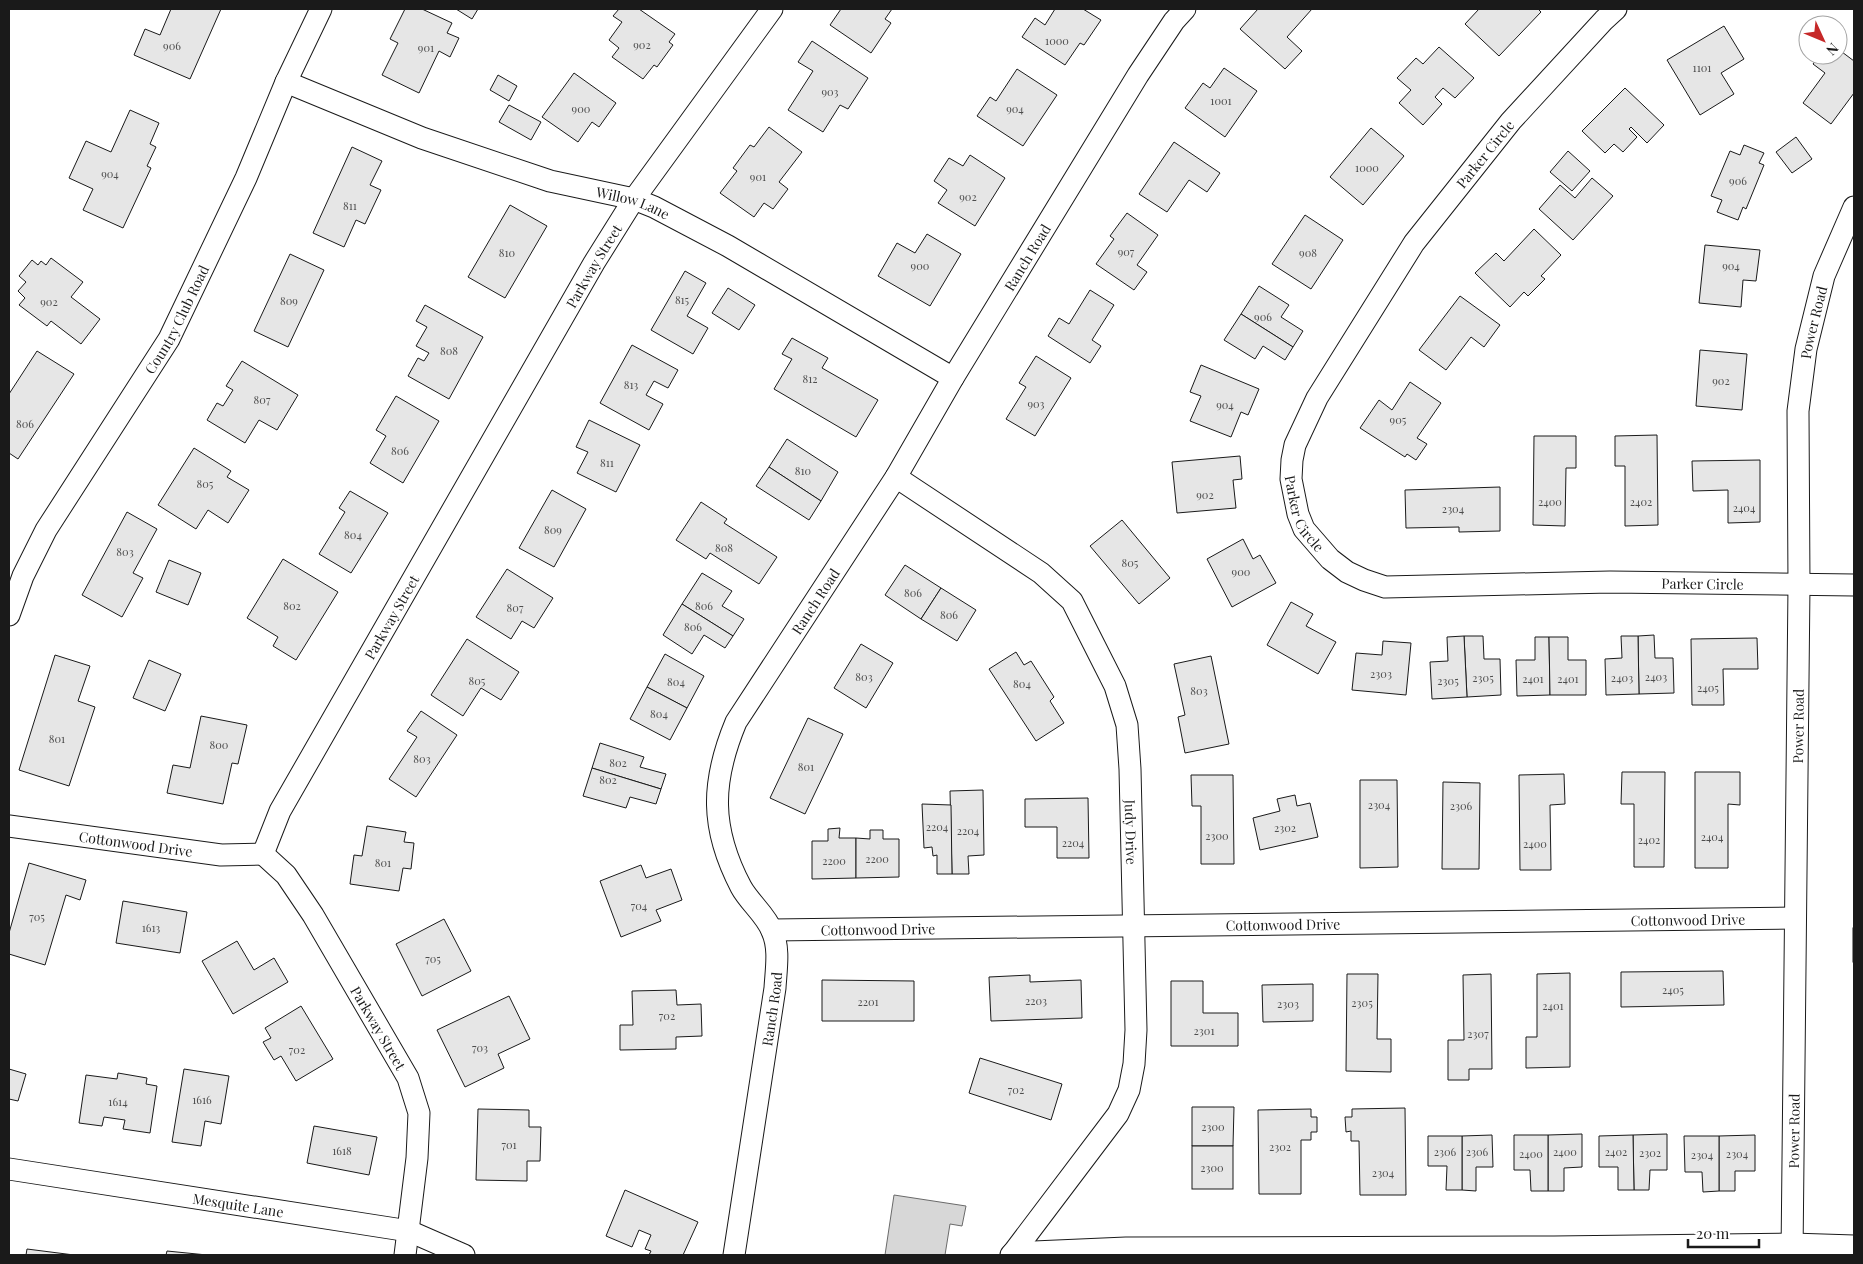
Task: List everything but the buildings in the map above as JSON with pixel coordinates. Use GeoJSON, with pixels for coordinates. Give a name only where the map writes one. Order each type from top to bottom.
{"type":"FeatureCollection","features":[{"type":"Feature","properties":{"kind":"street","name":"Country Club Road"},"geometry":{"type":"LineString","coordinates":[[9,615],[23,576],[46,530],[169,338],[246,178],[286,82],[320,9]]}},
{"type":"Feature","properties":{"kind":"street","name":"Parkway Street"},"geometry":{"type":"LineString","coordinates":[[404,1255],[417,1158],[419,1113],[408,1078],[313,916],[286,875],[263,854],[280,811],[594,263],[634,199],[772,9]]}},
{"type":"Feature","properties":{"kind":"street","name":"Ranch Road"},"geometry":{"type":"LineString","coordinates":[[734,1255],[775,988],[777,955],[772,930],[742,888],[726,856],[719,833],[717,811],[720,766],[736,722],[896,477],[953,378],[1138,75],[1174,21],[1185,9]]}},
{"type":"Feature","properties":{"kind":"street","name":"Parker Circle"},"geometry":{"type":"LineString","coordinates":[[1616,9],[1511,121],[1414,243],[1317,398],[1295,444],[1291,479],[1298,514],[1304,529],[1330,559],[1355,576],[1385,587],[1610,582],[1854,585]]}},
{"type":"Feature","properties":{"kind":"street","name":"Willow Lane"},"geometry":{"type":"LineString","coordinates":[[286,82],[422,138],[550,181],[634,199],[654,207],[728,246],[953,378]]}},
{"type":"Feature","properties":{"kind":"street","name":"Power Road"},"geometry":{"type":"LineString","coordinates":[[1792,1250],[1799,585],[1798,411],[1806,349],[1824,276],[1854,207]]}},
{"type":"Feature","properties":{"kind":"street","name":"Judy Drive"},"geometry":{"type":"LineString","coordinates":[[896,477],[1041,573],[1072,602],[1115,686],[1126,725],[1130,769],[1136,1030],[1134,1064],[1129,1090],[1118,1114],[1012,1254]]}},
{"type":"Feature","properties":{"kind":"street","name":"Cottonwood Drive"},"geometry":{"type":"LineString","coordinates":[[9,826],[221,855],[263,854]]}},
{"type":"Feature","properties":{"kind":"street","name":"Cottonwood Drive"},"geometry":{"type":"LineString","coordinates":[[772,930],[1794,918]]}},
{"type":"Feature","properties":{"kind":"street","name":"Mesquite Lane"},"geometry":{"type":"LineString","coordinates":[[9,1169],[408,1231],[464,1255]]}},
{"type":"Feature","properties":{"kind":"street"},"geometry":{"type":"LineString","coordinates":[[1012,1254],[1136,1248],[1560,1247],[1792,1250],[1854,1246]]}},
{"type":"Feature","properties":{"kind":"shaded area"},"geometry":{"type":"Polygon","coordinates":[[[894,1195],[966,1206],[962,1226],[950,1224],[945,1255],[885,1255],[894,1195]]]}}]}
